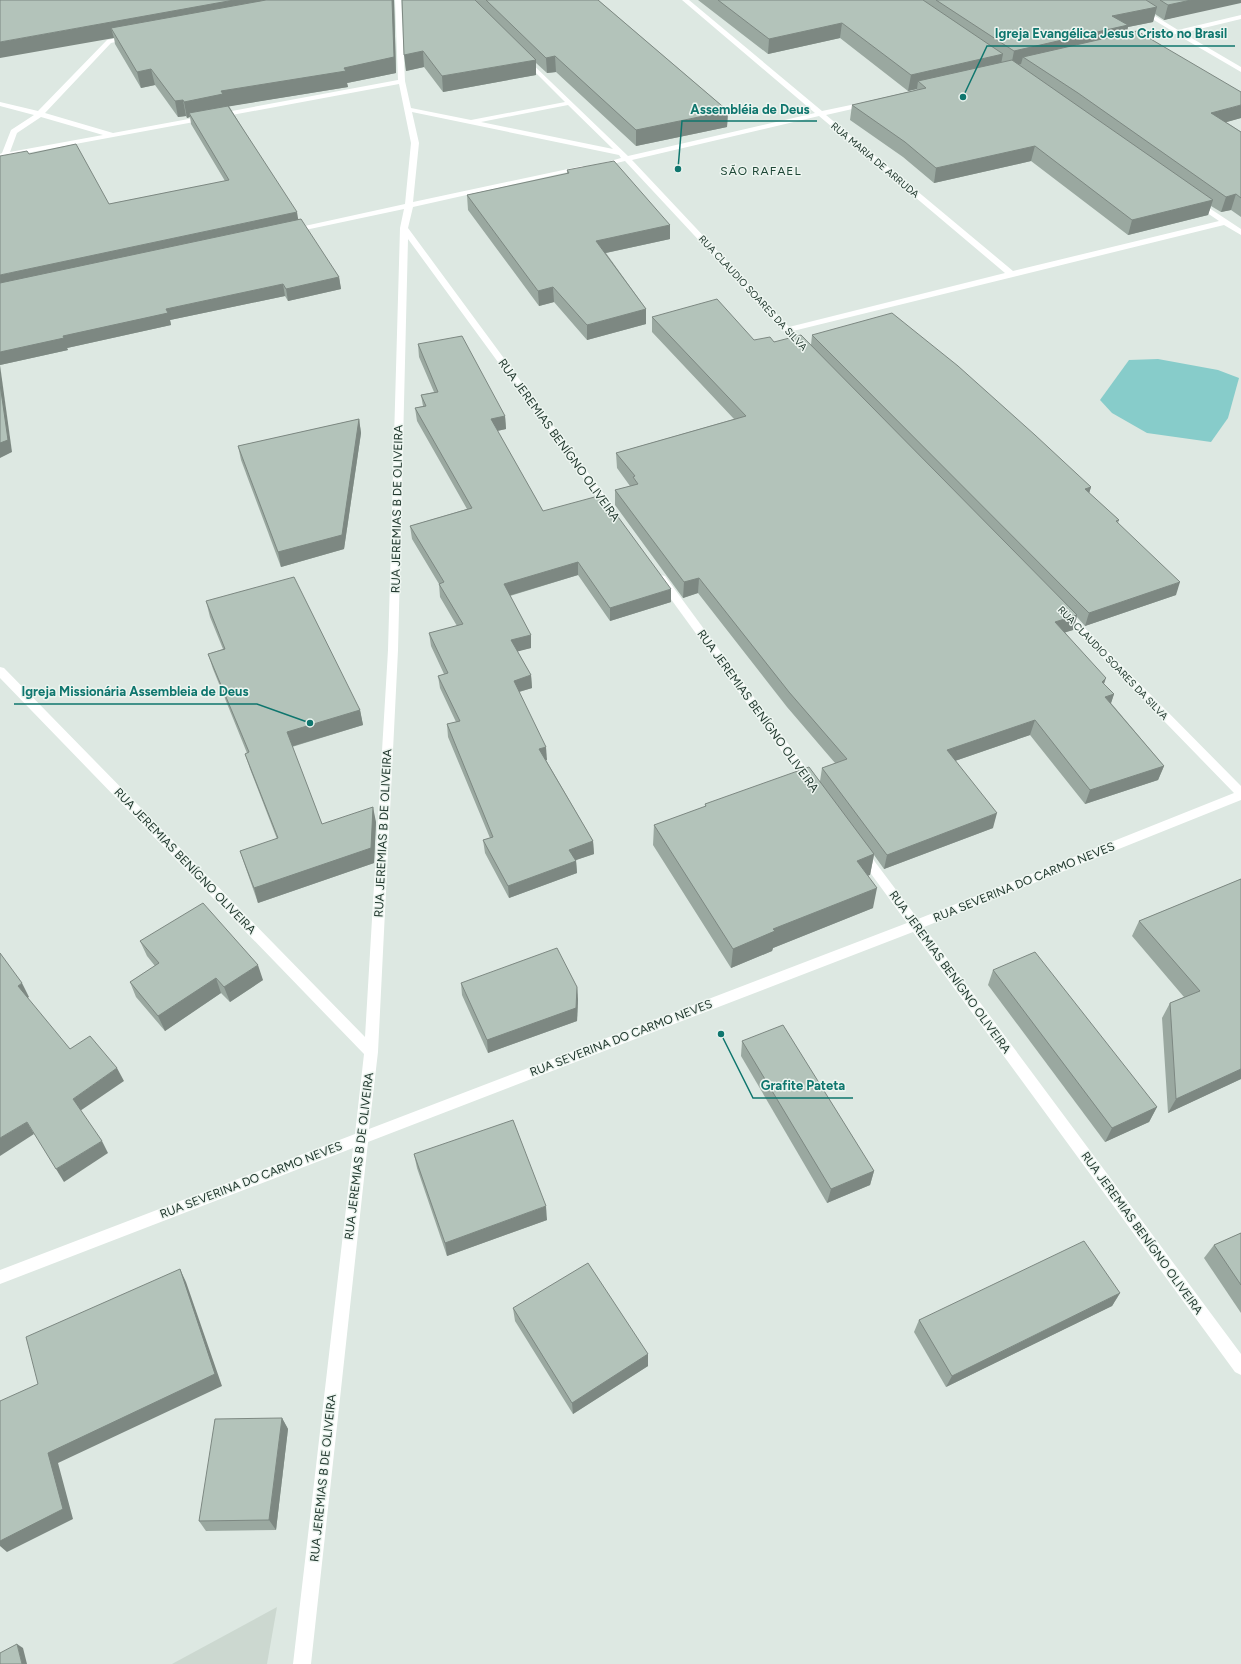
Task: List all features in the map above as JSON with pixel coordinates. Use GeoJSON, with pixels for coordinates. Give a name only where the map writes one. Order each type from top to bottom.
{"type":"FeatureCollection","features":[{"type":"Feature","properties":{"kind":"street","name":"RUA JEREMIAS B DE OLIVEIRA"},"geometry":{"type":"LineString","coordinates":[[302,1664],[360,1138],[371,1052],[393,650],[404,228],[409,206],[415,143],[402,81],[398,0]]}},
{"type":"Feature","properties":{"kind":"street","name":"RUA MARIA DE ARRUDA"},"geometry":{"type":"LineString","coordinates":[[685,0],[1011,274]]}},
{"type":"Feature","properties":{"kind":"street"},"geometry":{"type":"LineString","coordinates":[[1124,0],[1241,70]]}},
{"type":"Feature","properties":{"kind":"street"},"geometry":{"type":"LineString","coordinates":[[1123,44],[1241,17]]}},
{"type":"Feature","properties":{"kind":"street"},"geometry":{"type":"LineString","coordinates":[[3,155],[14,132],[40,114],[109,41],[140,36]]}},
{"type":"Feature","properties":{"kind":"street","name":"RUA CLAUDIO SOARES DA SILVA"},"geometry":{"type":"LineString","coordinates":[[520,54],[623,156],[809,353]]}},
{"type":"Feature","properties":{"kind":"street"},"geometry":{"type":"LineString","coordinates":[[3,155],[402,81]]}},
{"type":"Feature","properties":{"kind":"street"},"geometry":{"type":"LineString","coordinates":[[286,232],[591,166],[623,156],[872,102]]}},
{"type":"Feature","properties":{"kind":"street"},"geometry":{"type":"LineString","coordinates":[[469,122],[570,103]]}},
{"type":"Feature","properties":{"kind":"street"},"geometry":{"type":"LineString","coordinates":[[0,104],[113,135]]}},
{"type":"Feature","properties":{"kind":"street"},"geometry":{"type":"LineString","coordinates":[[408,109],[623,156]]}},
{"type":"Feature","properties":{"kind":"street"},"geometry":{"type":"LineString","coordinates":[[1194,199],[1241,233]]}},
{"type":"Feature","properties":{"kind":"street"},"geometry":{"type":"LineString","coordinates":[[787,330],[1226,222]]}},
{"type":"Feature","properties":{"kind":"street","name":"RUA JEREMIAS BENÍGNO OLIVEIRA"},"geometry":{"type":"LineString","coordinates":[[404,228],[615,516]]}},
{"type":"Feature","properties":{"kind":"street","name":"RUA JEREMIAS BENÍGNO OLIVEIRA"},"geometry":{"type":"LineString","coordinates":[[653,567],[817,791]]}},
{"type":"Feature","properties":{"kind":"street","name":"RUA CLAUDIO SOARES DA SILVA"},"geometry":{"type":"LineString","coordinates":[[1058,607],[1241,794]]}},
{"type":"Feature","properties":{"kind":"street","name":"RUA JEREMIAS BENÍGNO OLIVEIRA"},"geometry":{"type":"LineString","coordinates":[[0,671],[371,1052]]}},
{"type":"Feature","properties":{"kind":"street","name":"RUA SEVERINA DO CARMO NEVES"},"geometry":{"type":"LineString","coordinates":[[0,1276],[916,925],[1241,794]]}},
{"type":"Feature","properties":{"kind":"street","name":"RUA JEREMIAS BENÍGNO OLIVEIRA"},"geometry":{"type":"LineString","coordinates":[[855,842],[1241,1367]]}},
{"type":"Feature","properties":{"kind":"shaded area"},"geometry":{"type":"Polygon","coordinates":[[[277,1607],[267,1664],[172,1664],[277,1607]]]}},
{"type":"Feature","properties":{"kind":"water"},"geometry":{"type":"Polygon","coordinates":[[[1158,359],[1218,370],[1239,378],[1228,418],[1211,442],[1147,433],[1112,413],[1100,400],[1129,360],[1158,359]]]}},
{"type":"Feature","properties":{"kind":"building"},"geometry":{"type":"Polygon","coordinates":[[[0,0],[234,0],[0,42],[0,0]]]}},
{"type":"Feature","properties":{"kind":"building"},"geometry":{"type":"Polygon","coordinates":[[[266,0],[392,0],[394,57],[344,68],[346,71],[221,91],[223,94],[184,102],[183,100],[175,101],[151,69],[137,72],[111,28],[266,0]]]}},
{"type":"Feature","properties":{"kind":"building"},"geometry":{"type":"Polygon","coordinates":[[[402,0],[475,0],[536,60],[442,76],[423,51],[404,55],[402,0]]]}},
{"type":"Feature","properties":{"kind":"building"},"geometry":{"type":"Polygon","coordinates":[[[486,0],[598,0],[728,111],[636,130],[555,56],[546,58],[486,0]]]}},
{"type":"Feature","properties":{"kind":"building"},"geometry":{"type":"Polygon","coordinates":[[[718,0],[923,0],[1003,54],[911,75],[842,23],[769,39],[718,0]]]}},
{"type":"Feature","properties":{"kind":"building"},"geometry":{"type":"Polygon","coordinates":[[[936,0],[1146,0],[1157,7],[1112,16],[1128,25],[1014,51],[936,0]]]}},
{"type":"Feature","properties":{"kind":"building"},"geometry":{"type":"Polygon","coordinates":[[[1160,0],[1191,0],[1168,5],[1160,0]]]}},
{"type":"Feature","properties":{"kind":"building"},"geometry":{"type":"Polygon","coordinates":[[[1137,31],[1241,92],[1241,105],[1211,113],[1241,132],[1241,198],[1236,194],[1226,197],[1078,93],[1023,57],[1137,31]]]}},
{"type":"Feature","properties":{"kind":"building"},"geometry":{"type":"Polygon","coordinates":[[[1012,60],[1213,200],[1132,220],[1035,146],[936,168],[905,142],[852,105],[926,88],[918,81],[1012,60]]]}},
{"type":"Feature","properties":{"kind":"building"},"geometry":{"type":"Polygon","coordinates":[[[228,106],[297,212],[0,275],[0,156],[27,151],[29,154],[76,144],[109,204],[229,180],[189,113],[228,106]]]}},
{"type":"Feature","properties":{"kind":"building"},"geometry":{"type":"Polygon","coordinates":[[[614,161],[670,225],[596,241],[646,309],[587,325],[553,287],[538,291],[467,195],[569,173],[567,170],[614,161]]]}},
{"type":"Feature","properties":{"kind":"building"},"geometry":{"type":"Polygon","coordinates":[[[301,219],[339,277],[286,289],[283,284],[166,309],[168,313],[63,336],[64,338],[0,352],[0,283],[301,219]]]}},
{"type":"Feature","properties":{"kind":"building"},"geometry":{"type":"Polygon","coordinates":[[[717,299],[754,340],[770,337],[774,342],[801,335],[1077,615],[1055,622],[1106,678],[1102,682],[1114,694],[1105,697],[1164,766],[1090,790],[1035,720],[947,750],[997,813],[887,855],[822,768],[847,759],[789,692],[699,578],[684,582],[615,490],[638,484],[633,477],[635,476],[616,453],[746,416],[652,317],[717,299]]]}},
{"type":"Feature","properties":{"kind":"building"},"geometry":{"type":"Polygon","coordinates":[[[892,313],[958,366],[1091,487],[1085,489],[1119,520],[1116,521],[1180,582],[1089,613],[812,335],[892,313]]]}},
{"type":"Feature","properties":{"kind":"building"},"geometry":{"type":"Polygon","coordinates":[[[462,336],[505,416],[491,419],[543,511],[602,495],[671,589],[610,608],[578,562],[504,584],[531,635],[511,640],[531,675],[514,681],[546,747],[539,749],[593,841],[569,850],[576,861],[508,886],[483,840],[493,837],[447,724],[460,721],[438,676],[448,673],[429,633],[463,624],[439,584],[444,582],[410,526],[472,508],[415,408],[426,406],[421,395],[438,392],[418,344],[462,336]]]}},
{"type":"Feature","properties":{"kind":"building"},"geometry":{"type":"Polygon","coordinates":[[[0,384],[8,440],[0,443],[0,384]]]}},
{"type":"Feature","properties":{"kind":"building"},"geometry":{"type":"Polygon","coordinates":[[[359,419],[342,535],[278,552],[238,446],[359,419]]]}},
{"type":"Feature","properties":{"kind":"building"},"geometry":{"type":"Polygon","coordinates":[[[294,577],[360,710],[287,732],[322,824],[373,807],[371,848],[254,888],[240,851],[278,838],[245,754],[249,752],[208,654],[225,649],[206,601],[294,577]]]}},
{"type":"Feature","properties":{"kind":"building"},"geometry":{"type":"Polygon","coordinates":[[[809,767],[874,854],[857,861],[877,888],[773,929],[775,931],[733,949],[654,825],[706,806],[705,804],[809,767]]]}},
{"type":"Feature","properties":{"kind":"building"},"geometry":{"type":"Polygon","coordinates":[[[1241,879],[1241,1069],[1176,1099],[1170,1003],[1200,991],[1139,921],[1241,879]]]}},
{"type":"Feature","properties":{"kind":"building"},"geometry":{"type":"Polygon","coordinates":[[[203,903],[258,965],[224,987],[216,978],[158,1016],[130,982],[159,963],[140,941],[203,903]]]}},
{"type":"Feature","properties":{"kind":"building"},"geometry":{"type":"Polygon","coordinates":[[[557,948],[577,987],[576,1008],[487,1040],[461,983],[557,948]]]}},
{"type":"Feature","properties":{"kind":"building"},"geometry":{"type":"Polygon","coordinates":[[[1035,952],[1157,1107],[1112,1128],[993,970],[1035,952]]]}},
{"type":"Feature","properties":{"kind":"building"},"geometry":{"type":"Polygon","coordinates":[[[0,953],[22,983],[18,986],[70,1049],[90,1036],[117,1068],[73,1099],[102,1141],[56,1169],[27,1122],[0,1138],[0,953]]]}},
{"type":"Feature","properties":{"kind":"building"},"geometry":{"type":"Polygon","coordinates":[[[783,1025],[874,1171],[831,1189],[742,1041],[783,1025]]]}},
{"type":"Feature","properties":{"kind":"building"},"geometry":{"type":"Polygon","coordinates":[[[513,1120],[546,1206],[445,1243],[414,1154],[513,1120]]]}},
{"type":"Feature","properties":{"kind":"building"},"geometry":{"type":"Polygon","coordinates":[[[1241,1233],[1241,1285],[1214,1245],[1241,1233]]]}},
{"type":"Feature","properties":{"kind":"building"},"geometry":{"type":"Polygon","coordinates":[[[1084,1241],[1120,1293],[952,1376],[919,1320],[1084,1241]]]}},
{"type":"Feature","properties":{"kind":"building"},"geometry":{"type":"Polygon","coordinates":[[[588,1263],[648,1354],[572,1403],[513,1308],[588,1263]]]}},
{"type":"Feature","properties":{"kind":"building"},"geometry":{"type":"Polygon","coordinates":[[[180,1269],[215,1374],[48,1453],[63,1509],[0,1541],[0,1401],[38,1384],[26,1337],[180,1269]]]}},
{"type":"Feature","properties":{"kind":"building"},"geometry":{"type":"Polygon","coordinates":[[[282,1418],[269,1520],[199,1521],[215,1419],[282,1418]]]}},
{"type":"Feature","properties":{"kind":"building"},"geometry":{"type":"Polygon","coordinates":[[[17,1644],[22,1664],[0,1664],[0,1653],[17,1644]]]}},
{"type":"Feature","properties":{"kind":"place","name":"Igreja Evangélica Jesus Cristo no Brasil"},"geometry":{"type":"Point","coordinates":[963,97]}},
{"type":"Feature","properties":{"kind":"place","name":"Assembléia de Deus"},"geometry":{"type":"Point","coordinates":[678,169]}},
{"type":"Feature","properties":{"kind":"place","name":"Igreja Missionária Assembleia de Deus"},"geometry":{"type":"Point","coordinates":[310,723]}},
{"type":"Feature","properties":{"kind":"place","name":"Grafite Pateta"},"geometry":{"type":"Point","coordinates":[721,1034]}},
{"type":"Feature","properties":{"kind":"district","name":"SÃO RAFAEL"},"geometry":{"type":"Point","coordinates":[761,171]}}]}
